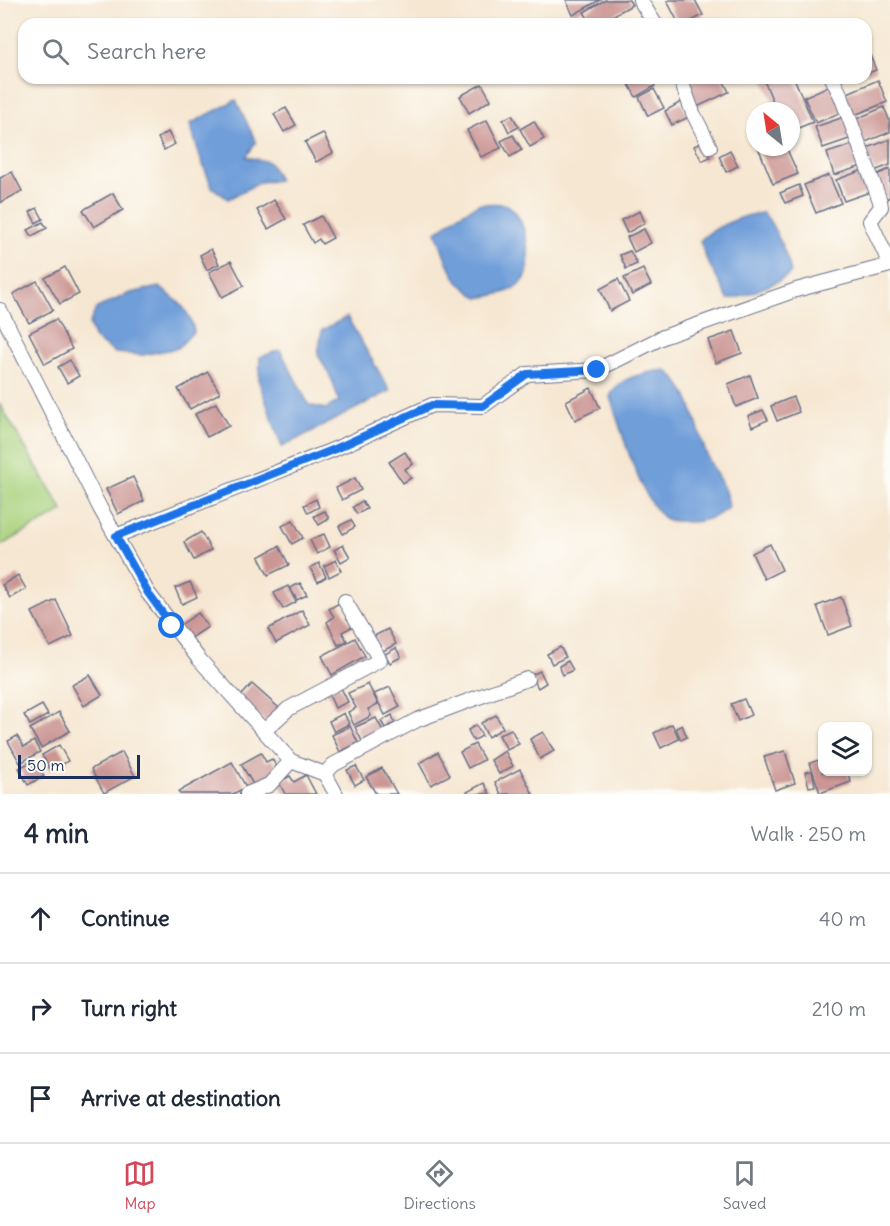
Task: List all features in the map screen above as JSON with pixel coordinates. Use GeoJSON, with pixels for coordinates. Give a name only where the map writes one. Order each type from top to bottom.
{"type":"FeatureCollection","features":[{"type":"Feature","properties":{"kind":"street"},"geometry":{"type":"LineString","coordinates":[[640,0],[651,18]]}},
{"type":"Feature","properties":{"kind":"street"},"geometry":{"type":"LineString","coordinates":[[682,84],[693,113],[710,147]]}},
{"type":"Feature","properties":{"kind":"street"},"geometry":{"type":"LineString","coordinates":[[116,536],[335,449],[432,405],[483,406],[527,374],[597,370],[663,337],[796,290],[890,265],[870,221],[881,207],[880,201],[835,84]]}},
{"type":"Feature","properties":{"kind":"street"},"geometry":{"type":"LineString","coordinates":[[0,310],[63,437],[148,593],[199,659],[291,761],[325,774],[336,794]]}},
{"type":"Feature","properties":{"kind":"street"},"geometry":{"type":"LineString","coordinates":[[265,730],[288,709],[380,660],[345,600]]}},
{"type":"Feature","properties":{"kind":"street"},"geometry":{"type":"LineString","coordinates":[[325,774],[333,765],[417,720],[527,679]]}},
{"type":"Feature","properties":{"kind":"street"},"geometry":{"type":"LineString","coordinates":[[247,794],[269,785],[291,761]]}},
{"type":"Feature","properties":{"kind":"green space"},"geometry":{"type":"Polygon","coordinates":[[[0,405],[63,511],[0,546],[0,405]]]}},
{"type":"Feature","properties":{"kind":"water"},"geometry":{"type":"Polygon","coordinates":[[[236,100],[256,142],[246,157],[269,162],[279,180],[260,182],[228,199],[212,187],[190,124],[236,100]]]}},
{"type":"Feature","properties":{"kind":"water"},"geometry":{"type":"Polygon","coordinates":[[[479,204],[504,204],[513,210],[523,228],[529,261],[525,278],[516,287],[504,293],[478,298],[458,282],[447,262],[436,232],[479,204]]]}},
{"type":"Feature","properties":{"kind":"water"},"geometry":{"type":"Polygon","coordinates":[[[763,213],[780,240],[791,272],[761,289],[728,299],[706,258],[700,241],[729,222],[763,213]]]}},
{"type":"Feature","properties":{"kind":"water"},"geometry":{"type":"Polygon","coordinates":[[[159,287],[182,306],[192,323],[194,331],[178,348],[143,355],[115,353],[95,339],[89,324],[97,308],[130,293],[159,287]]]}},
{"type":"Feature","properties":{"kind":"water"},"geometry":{"type":"Polygon","coordinates":[[[347,317],[390,391],[282,447],[259,382],[260,357],[280,350],[309,405],[326,409],[339,401],[332,380],[318,354],[322,330],[347,317]]]}},
{"type":"Feature","properties":{"kind":"water"},"geometry":{"type":"Polygon","coordinates":[[[666,370],[687,397],[706,453],[726,493],[728,508],[717,516],[705,520],[693,522],[669,520],[657,511],[648,498],[632,463],[610,397],[613,390],[625,380],[642,374],[666,370]]]}},
{"type":"Feature","properties":{"kind":"building"},"geometry":{"type":"Polygon","coordinates":[[[566,0],[600,0],[573,15],[566,0]]]}},
{"type":"Feature","properties":{"kind":"building"},"geometry":{"type":"Polygon","coordinates":[[[605,0],[629,0],[632,5],[609,18],[588,18],[584,12],[605,0]]]}},
{"type":"Feature","properties":{"kind":"building"},"geometry":{"type":"Polygon","coordinates":[[[695,0],[703,15],[697,18],[676,18],[667,1],[695,0]]]}},
{"type":"Feature","properties":{"kind":"building"},"geometry":{"type":"Polygon","coordinates":[[[872,60],[876,70],[872,72],[872,60]]]}},
{"type":"Feature","properties":{"kind":"building"},"geometry":{"type":"Polygon","coordinates":[[[878,80],[887,102],[852,116],[843,95],[878,80]]]}},
{"type":"Feature","properties":{"kind":"building"},"geometry":{"type":"Polygon","coordinates":[[[482,84],[491,100],[469,113],[460,96],[482,84]]]}},
{"type":"Feature","properties":{"kind":"building"},"geometry":{"type":"Polygon","coordinates":[[[629,84],[654,84],[655,86],[636,97],[629,84]]]}},
{"type":"Feature","properties":{"kind":"building"},"geometry":{"type":"Polygon","coordinates":[[[687,84],[725,84],[729,92],[697,107],[687,84]]]}},
{"type":"Feature","properties":{"kind":"building"},"geometry":{"type":"Polygon","coordinates":[[[766,84],[797,84],[813,122],[800,127],[800,102],[773,102],[766,84]]]}},
{"type":"Feature","properties":{"kind":"building"},"geometry":{"type":"Polygon","coordinates":[[[833,84],[844,111],[816,123],[804,97],[833,84]]]}},
{"type":"Feature","properties":{"kind":"building"},"geometry":{"type":"Polygon","coordinates":[[[654,89],[664,108],[648,116],[639,97],[654,89]]]}},
{"type":"Feature","properties":{"kind":"building"},"geometry":{"type":"Polygon","coordinates":[[[681,102],[689,117],[672,125],[665,111],[681,102]]]}},
{"type":"Feature","properties":{"kind":"building"},"geometry":{"type":"Polygon","coordinates":[[[884,107],[890,122],[890,132],[863,143],[854,120],[884,107]]]}},
{"type":"Feature","properties":{"kind":"building"},"geometry":{"type":"Polygon","coordinates":[[[286,108],[296,125],[284,132],[274,114],[286,108]]]}},
{"type":"Feature","properties":{"kind":"building"},"geometry":{"type":"Polygon","coordinates":[[[512,115],[519,127],[509,132],[503,120],[512,115]]]}},
{"type":"Feature","properties":{"kind":"building"},"geometry":{"type":"Polygon","coordinates":[[[844,117],[852,138],[823,148],[815,127],[844,117]]]}},
{"type":"Feature","properties":{"kind":"building"},"geometry":{"type":"Polygon","coordinates":[[[487,120],[501,148],[481,157],[467,130],[487,120]]]}},
{"type":"Feature","properties":{"kind":"building"},"geometry":{"type":"Polygon","coordinates":[[[534,121],[544,139],[530,147],[520,129],[534,121]]]}},
{"type":"Feature","properties":{"kind":"building"},"geometry":{"type":"Polygon","coordinates":[[[168,132],[175,144],[164,150],[158,138],[168,132]]]}},
{"type":"Feature","properties":{"kind":"building"},"geometry":{"type":"Polygon","coordinates":[[[323,133],[333,153],[316,162],[305,142],[323,133]]]}},
{"type":"Feature","properties":{"kind":"building"},"geometry":{"type":"Polygon","coordinates":[[[513,135],[522,150],[510,157],[501,141],[513,135]]]}},
{"type":"Feature","properties":{"kind":"building"},"geometry":{"type":"Polygon","coordinates":[[[890,139],[890,165],[874,171],[865,149],[890,139]]]}},
{"type":"Feature","properties":{"kind":"building"},"geometry":{"type":"Polygon","coordinates":[[[702,142],[710,157],[702,161],[694,146],[702,142]]]}},
{"type":"Feature","properties":{"kind":"building"},"geometry":{"type":"Polygon","coordinates":[[[855,144],[862,166],[834,175],[827,153],[855,144]]]}},
{"type":"Feature","properties":{"kind":"building"},"geometry":{"type":"Polygon","coordinates":[[[730,150],[738,166],[726,172],[719,156],[730,150]]]}},
{"type":"Feature","properties":{"kind":"building"},"geometry":{"type":"Polygon","coordinates":[[[762,156],[790,156],[798,174],[773,184],[762,156]]]}},
{"type":"Feature","properties":{"kind":"building"},"geometry":{"type":"Polygon","coordinates":[[[890,169],[890,197],[886,199],[876,175],[890,169]]]}},
{"type":"Feature","properties":{"kind":"building"},"geometry":{"type":"Polygon","coordinates":[[[863,170],[870,192],[844,201],[836,180],[863,170]]]}},
{"type":"Feature","properties":{"kind":"building"},"geometry":{"type":"Polygon","coordinates":[[[12,172],[22,191],[0,203],[0,178],[12,172]]]}},
{"type":"Feature","properties":{"kind":"building"},"geometry":{"type":"Polygon","coordinates":[[[829,175],[841,203],[816,213],[804,185],[829,175]]]}},
{"type":"Feature","properties":{"kind":"building"},"geometry":{"type":"Polygon","coordinates":[[[799,185],[803,196],[785,203],[780,193],[799,185]]]}},
{"type":"Feature","properties":{"kind":"building"},"geometry":{"type":"Polygon","coordinates":[[[113,193],[123,210],[94,227],[83,210],[113,193]]]}},
{"type":"Feature","properties":{"kind":"building"},"geometry":{"type":"Polygon","coordinates":[[[274,200],[286,219],[268,229],[257,210],[274,200]]]}},
{"type":"Feature","properties":{"kind":"building"},"geometry":{"type":"Polygon","coordinates":[[[37,208],[43,219],[36,223],[30,212],[37,208]]]}},
{"type":"Feature","properties":{"kind":"building"},"geometry":{"type":"Polygon","coordinates":[[[640,211],[645,223],[627,233],[621,220],[640,211]]]}},
{"type":"Feature","properties":{"kind":"building"},"geometry":{"type":"Polygon","coordinates":[[[321,216],[333,238],[322,244],[319,239],[313,243],[303,225],[321,216]]]}},
{"type":"Feature","properties":{"kind":"building"},"geometry":{"type":"Polygon","coordinates":[[[43,222],[47,228],[32,236],[28,230],[43,222]]]}},
{"type":"Feature","properties":{"kind":"building"},"geometry":{"type":"Polygon","coordinates":[[[644,229],[651,243],[634,252],[627,237],[644,229]]]}},
{"type":"Feature","properties":{"kind":"building"},"geometry":{"type":"Polygon","coordinates":[[[211,249],[219,264],[207,270],[200,255],[211,249]]]}},
{"type":"Feature","properties":{"kind":"building"},"geometry":{"type":"Polygon","coordinates":[[[630,251],[637,264],[626,269],[620,255],[630,251]]]}},
{"type":"Feature","properties":{"kind":"building"},"geometry":{"type":"Polygon","coordinates":[[[231,261],[244,286],[222,297],[209,272],[231,261]]]}},
{"type":"Feature","properties":{"kind":"building"},"geometry":{"type":"Polygon","coordinates":[[[65,267],[79,294],[60,304],[45,278],[65,267]]]}},
{"type":"Feature","properties":{"kind":"building"},"geometry":{"type":"Polygon","coordinates":[[[643,269],[651,285],[632,295],[624,278],[643,269]]]}},
{"type":"Feature","properties":{"kind":"building"},"geometry":{"type":"Polygon","coordinates":[[[618,279],[629,301],[610,311],[600,289],[618,279]]]}},
{"type":"Feature","properties":{"kind":"building"},"geometry":{"type":"Polygon","coordinates":[[[37,281],[53,310],[29,323],[13,294],[37,281]]]}},
{"type":"Feature","properties":{"kind":"building"},"geometry":{"type":"Polygon","coordinates":[[[56,319],[72,349],[45,364],[29,333],[56,319]]]}},
{"type":"Feature","properties":{"kind":"building"},"geometry":{"type":"Polygon","coordinates":[[[734,331],[742,353],[716,363],[708,340],[734,331]]]}},
{"type":"Feature","properties":{"kind":"building"},"geometry":{"type":"Polygon","coordinates":[[[70,360],[79,376],[67,383],[58,367],[70,360]]]}},
{"type":"Feature","properties":{"kind":"building"},"geometry":{"type":"Polygon","coordinates":[[[208,372],[220,393],[190,409],[178,389],[208,372]]]}},
{"type":"Feature","properties":{"kind":"building"},"geometry":{"type":"Polygon","coordinates":[[[750,375],[758,398],[736,407],[728,384],[750,375]]]}},
{"type":"Feature","properties":{"kind":"building"},"geometry":{"type":"Polygon","coordinates":[[[591,388],[600,408],[575,420],[566,401],[591,388]]]}},
{"type":"Feature","properties":{"kind":"building"},"geometry":{"type":"Polygon","coordinates":[[[793,397],[799,412],[777,421],[771,406],[793,397]]]}},
{"type":"Feature","properties":{"kind":"building"},"geometry":{"type":"Polygon","coordinates":[[[216,403],[229,426],[207,437],[195,414],[216,403]]]}},
{"type":"Feature","properties":{"kind":"building"},"geometry":{"type":"Polygon","coordinates":[[[763,410],[768,420],[752,427],[748,416],[763,410]]]}},
{"type":"Feature","properties":{"kind":"building"},"geometry":{"type":"Polygon","coordinates":[[[405,452],[413,464],[405,469],[411,478],[403,483],[389,462],[405,452]]]}},
{"type":"Feature","properties":{"kind":"building"},"geometry":{"type":"Polygon","coordinates":[[[133,477],[144,501],[118,514],[106,489],[133,477]]]}},
{"type":"Feature","properties":{"kind":"building"},"geometry":{"type":"Polygon","coordinates":[[[355,478],[361,490],[342,500],[336,488],[355,478]]]}},
{"type":"Feature","properties":{"kind":"building"},"geometry":{"type":"Polygon","coordinates":[[[316,499],[319,507],[308,513],[304,505],[316,499]]]}},
{"type":"Feature","properties":{"kind":"building"},"geometry":{"type":"Polygon","coordinates":[[[362,501],[367,509],[357,514],[353,507],[362,501]]]}},
{"type":"Feature","properties":{"kind":"building"},"geometry":{"type":"Polygon","coordinates":[[[325,511],[329,519],[319,525],[314,516],[325,511]]]}},
{"type":"Feature","properties":{"kind":"building"},"geometry":{"type":"Polygon","coordinates":[[[293,520],[303,538],[292,544],[282,526],[293,520]]]}},
{"type":"Feature","properties":{"kind":"building"},"geometry":{"type":"Polygon","coordinates":[[[351,520],[355,527],[343,534],[339,526],[351,520]]]}},
{"type":"Feature","properties":{"kind":"building"},"geometry":{"type":"Polygon","coordinates":[[[201,532],[211,550],[194,560],[184,542],[201,532]]]}},
{"type":"Feature","properties":{"kind":"building"},"geometry":{"type":"Polygon","coordinates":[[[324,534],[330,547],[317,554],[310,540],[324,534]]]}},
{"type":"Feature","properties":{"kind":"building"},"geometry":{"type":"Polygon","coordinates":[[[770,544],[782,570],[764,579],[752,553],[770,544]]]}},
{"type":"Feature","properties":{"kind":"building"},"geometry":{"type":"Polygon","coordinates":[[[343,545],[350,557],[341,562],[334,550],[343,545]]]}},
{"type":"Feature","properties":{"kind":"building"},"geometry":{"type":"Polygon","coordinates":[[[279,546],[289,565],[268,575],[259,557],[279,546]]]}},
{"type":"Feature","properties":{"kind":"building"},"geometry":{"type":"Polygon","coordinates":[[[336,560],[341,571],[329,577],[324,566],[336,560]]]}},
{"type":"Feature","properties":{"kind":"building"},"geometry":{"type":"Polygon","coordinates":[[[319,563],[326,577],[318,582],[310,568],[319,563]]]}},
{"type":"Feature","properties":{"kind":"building"},"geometry":{"type":"Polygon","coordinates":[[[18,575],[26,589],[10,598],[2,585],[18,575]]]}},
{"type":"Feature","properties":{"kind":"building"},"geometry":{"type":"Polygon","coordinates":[[[190,582],[197,597],[182,604],[175,588],[190,582]]]}},
{"type":"Feature","properties":{"kind":"building"},"geometry":{"type":"Polygon","coordinates":[[[300,583],[307,595],[297,600],[290,588],[300,583]]]}},
{"type":"Feature","properties":{"kind":"building"},"geometry":{"type":"Polygon","coordinates":[[[288,586],[296,602],[283,609],[274,593],[288,586]]]}},
{"type":"Feature","properties":{"kind":"building"},"geometry":{"type":"Polygon","coordinates":[[[841,597],[852,626],[828,635],[817,606],[841,597]]]}},
{"type":"Feature","properties":{"kind":"building"},"geometry":{"type":"Polygon","coordinates":[[[56,600],[73,636],[50,647],[32,612],[56,600]]]}},
{"type":"Feature","properties":{"kind":"building"},"geometry":{"type":"Polygon","coordinates":[[[339,603],[352,627],[342,632],[347,641],[338,645],[327,622],[334,617],[329,609],[339,603]]]}},
{"type":"Feature","properties":{"kind":"building"},"geometry":{"type":"Polygon","coordinates":[[[302,610],[310,625],[276,643],[268,629],[302,610]]]}},
{"type":"Feature","properties":{"kind":"building"},"geometry":{"type":"Polygon","coordinates":[[[198,613],[208,627],[188,640],[179,626],[198,613]]]}},
{"type":"Feature","properties":{"kind":"building"},"geometry":{"type":"Polygon","coordinates":[[[388,629],[396,644],[383,651],[374,636],[388,629]]]}},
{"type":"Feature","properties":{"kind":"building"},"geometry":{"type":"Polygon","coordinates":[[[355,638],[365,656],[332,675],[322,656],[355,638]]]}},
{"type":"Feature","properties":{"kind":"building"},"geometry":{"type":"Polygon","coordinates":[[[560,647],[566,657],[552,664],[547,654],[560,647]]]}},
{"type":"Feature","properties":{"kind":"building"},"geometry":{"type":"Polygon","coordinates":[[[396,648],[401,657],[390,663],[385,654],[396,648]]]}},
{"type":"Feature","properties":{"kind":"building"},"geometry":{"type":"Polygon","coordinates":[[[568,661],[573,670],[563,675],[559,666],[568,661]]]}},
{"type":"Feature","properties":{"kind":"building"},"geometry":{"type":"Polygon","coordinates":[[[540,671],[546,683],[538,688],[531,675],[540,671]]]}},
{"type":"Feature","properties":{"kind":"building"},"geometry":{"type":"Polygon","coordinates":[[[90,675],[102,695],[84,706],[72,685],[90,675]]]}},
{"type":"Feature","properties":{"kind":"building"},"geometry":{"type":"Polygon","coordinates":[[[252,684],[279,708],[265,722],[240,697],[252,684]]]}},
{"type":"Feature","properties":{"kind":"building"},"geometry":{"type":"Polygon","coordinates":[[[339,684],[348,702],[335,708],[327,690],[339,684]]]}},
{"type":"Feature","properties":{"kind":"building"},"geometry":{"type":"Polygon","coordinates":[[[368,684],[378,704],[368,709],[371,716],[354,725],[348,712],[356,708],[348,693],[368,684]]]}},
{"type":"Feature","properties":{"kind":"building"},"geometry":{"type":"Polygon","coordinates":[[[390,687],[400,707],[385,715],[374,694],[390,687]]]}},
{"type":"Feature","properties":{"kind":"building"},"geometry":{"type":"Polygon","coordinates":[[[744,699],[751,715],[738,721],[731,704],[744,699]]]}},
{"type":"Feature","properties":{"kind":"building"},"geometry":{"type":"Polygon","coordinates":[[[42,705],[48,715],[30,725],[24,715],[42,705]]]}},
{"type":"Feature","properties":{"kind":"building"},"geometry":{"type":"Polygon","coordinates":[[[59,712],[70,731],[41,748],[30,729],[59,712]]]}},
{"type":"Feature","properties":{"kind":"building"},"geometry":{"type":"Polygon","coordinates":[[[344,713],[349,724],[334,732],[329,721],[344,713]]]}},
{"type":"Feature","properties":{"kind":"building"},"geometry":{"type":"Polygon","coordinates":[[[392,715],[395,723],[385,728],[381,721],[392,715]]]}},
{"type":"Feature","properties":{"kind":"building"},"geometry":{"type":"Polygon","coordinates":[[[496,715],[503,728],[488,737],[481,723],[496,715]]]}},
{"type":"Feature","properties":{"kind":"building"},"geometry":{"type":"Polygon","coordinates":[[[376,718],[383,731],[362,741],[355,727],[376,718]]]}},
{"type":"Feature","properties":{"kind":"building"},"geometry":{"type":"Polygon","coordinates":[[[672,724],[679,739],[661,748],[654,733],[672,724]]]}},
{"type":"Feature","properties":{"kind":"building"},"geometry":{"type":"Polygon","coordinates":[[[476,725],[482,736],[473,741],[468,730],[476,725]]]}},
{"type":"Feature","properties":{"kind":"building"},"geometry":{"type":"Polygon","coordinates":[[[682,725],[687,737],[681,740],[676,728],[682,725]]]}},
{"type":"Feature","properties":{"kind":"building"},"geometry":{"type":"Polygon","coordinates":[[[350,726],[358,743],[340,752],[332,735],[350,726]]]}},
{"type":"Feature","properties":{"kind":"building"},"geometry":{"type":"Polygon","coordinates":[[[511,729],[519,744],[507,750],[499,735],[511,729]]]}},
{"type":"Feature","properties":{"kind":"building"},"geometry":{"type":"Polygon","coordinates":[[[543,732],[554,751],[540,759],[530,739],[543,732]]]}},
{"type":"Feature","properties":{"kind":"building"},"geometry":{"type":"Polygon","coordinates":[[[17,736],[24,747],[34,741],[40,752],[20,763],[8,741],[17,736]]]}},
{"type":"Feature","properties":{"kind":"building"},"geometry":{"type":"Polygon","coordinates":[[[475,744],[484,760],[468,768],[460,752],[475,744]]]}},
{"type":"Feature","properties":{"kind":"building"},"geometry":{"type":"Polygon","coordinates":[[[59,745],[68,761],[51,771],[42,755],[59,745]]]}},
{"type":"Feature","properties":{"kind":"building"},"geometry":{"type":"Polygon","coordinates":[[[505,751],[513,766],[499,774],[491,760],[505,751]]]}},
{"type":"Feature","properties":{"kind":"building"},"geometry":{"type":"Polygon","coordinates":[[[785,751],[795,783],[775,790],[764,757],[785,751]]]}},
{"type":"Feature","properties":{"kind":"building"},"geometry":{"type":"Polygon","coordinates":[[[122,752],[135,776],[104,793],[91,769],[122,752]]]}},
{"type":"Feature","properties":{"kind":"building"},"geometry":{"type":"Polygon","coordinates":[[[438,752],[450,775],[431,785],[419,763],[438,752]]]}},
{"type":"Feature","properties":{"kind":"building"},"geometry":{"type":"Polygon","coordinates":[[[261,753],[266,762],[272,759],[280,772],[254,786],[241,764],[261,753]]]}},
{"type":"Feature","properties":{"kind":"building"},"geometry":{"type":"Polygon","coordinates":[[[34,760],[44,776],[28,785],[19,768],[34,760]]]}},
{"type":"Feature","properties":{"kind":"building"},"geometry":{"type":"Polygon","coordinates":[[[818,760],[818,776],[849,776],[851,782],[820,793],[810,763],[818,760]]]}},
{"type":"Feature","properties":{"kind":"building"},"geometry":{"type":"Polygon","coordinates":[[[232,762],[246,787],[233,794],[180,794],[178,792],[232,762]]]}},
{"type":"Feature","properties":{"kind":"building"},"geometry":{"type":"Polygon","coordinates":[[[356,766],[364,780],[355,785],[347,770],[356,766]]]}},
{"type":"Feature","properties":{"kind":"building"},"geometry":{"type":"Polygon","coordinates":[[[382,768],[397,794],[376,794],[366,777],[382,768]]]}},
{"type":"Feature","properties":{"kind":"building"},"geometry":{"type":"Polygon","coordinates":[[[520,769],[533,794],[501,794],[495,782],[520,769]]]}},
{"type":"Feature","properties":{"kind":"building"},"geometry":{"type":"Polygon","coordinates":[[[812,771],[815,786],[809,787],[805,772],[812,771]]]}},
{"type":"Feature","properties":{"kind":"building"},"geometry":{"type":"Polygon","coordinates":[[[306,775],[316,794],[285,794],[279,782],[290,776],[294,782],[306,775]]]}},
{"type":"Feature","properties":{"kind":"building"},"geometry":{"type":"Polygon","coordinates":[[[484,783],[490,794],[468,794],[467,792],[484,783]]]}},
{"type":"Feature","properties":{"kind":"route"},"geometry":{"type":"LineString","coordinates":[[172,626],[148,593],[116,536],[335,449],[432,405],[483,406],[527,374],[597,370]]}}]}
